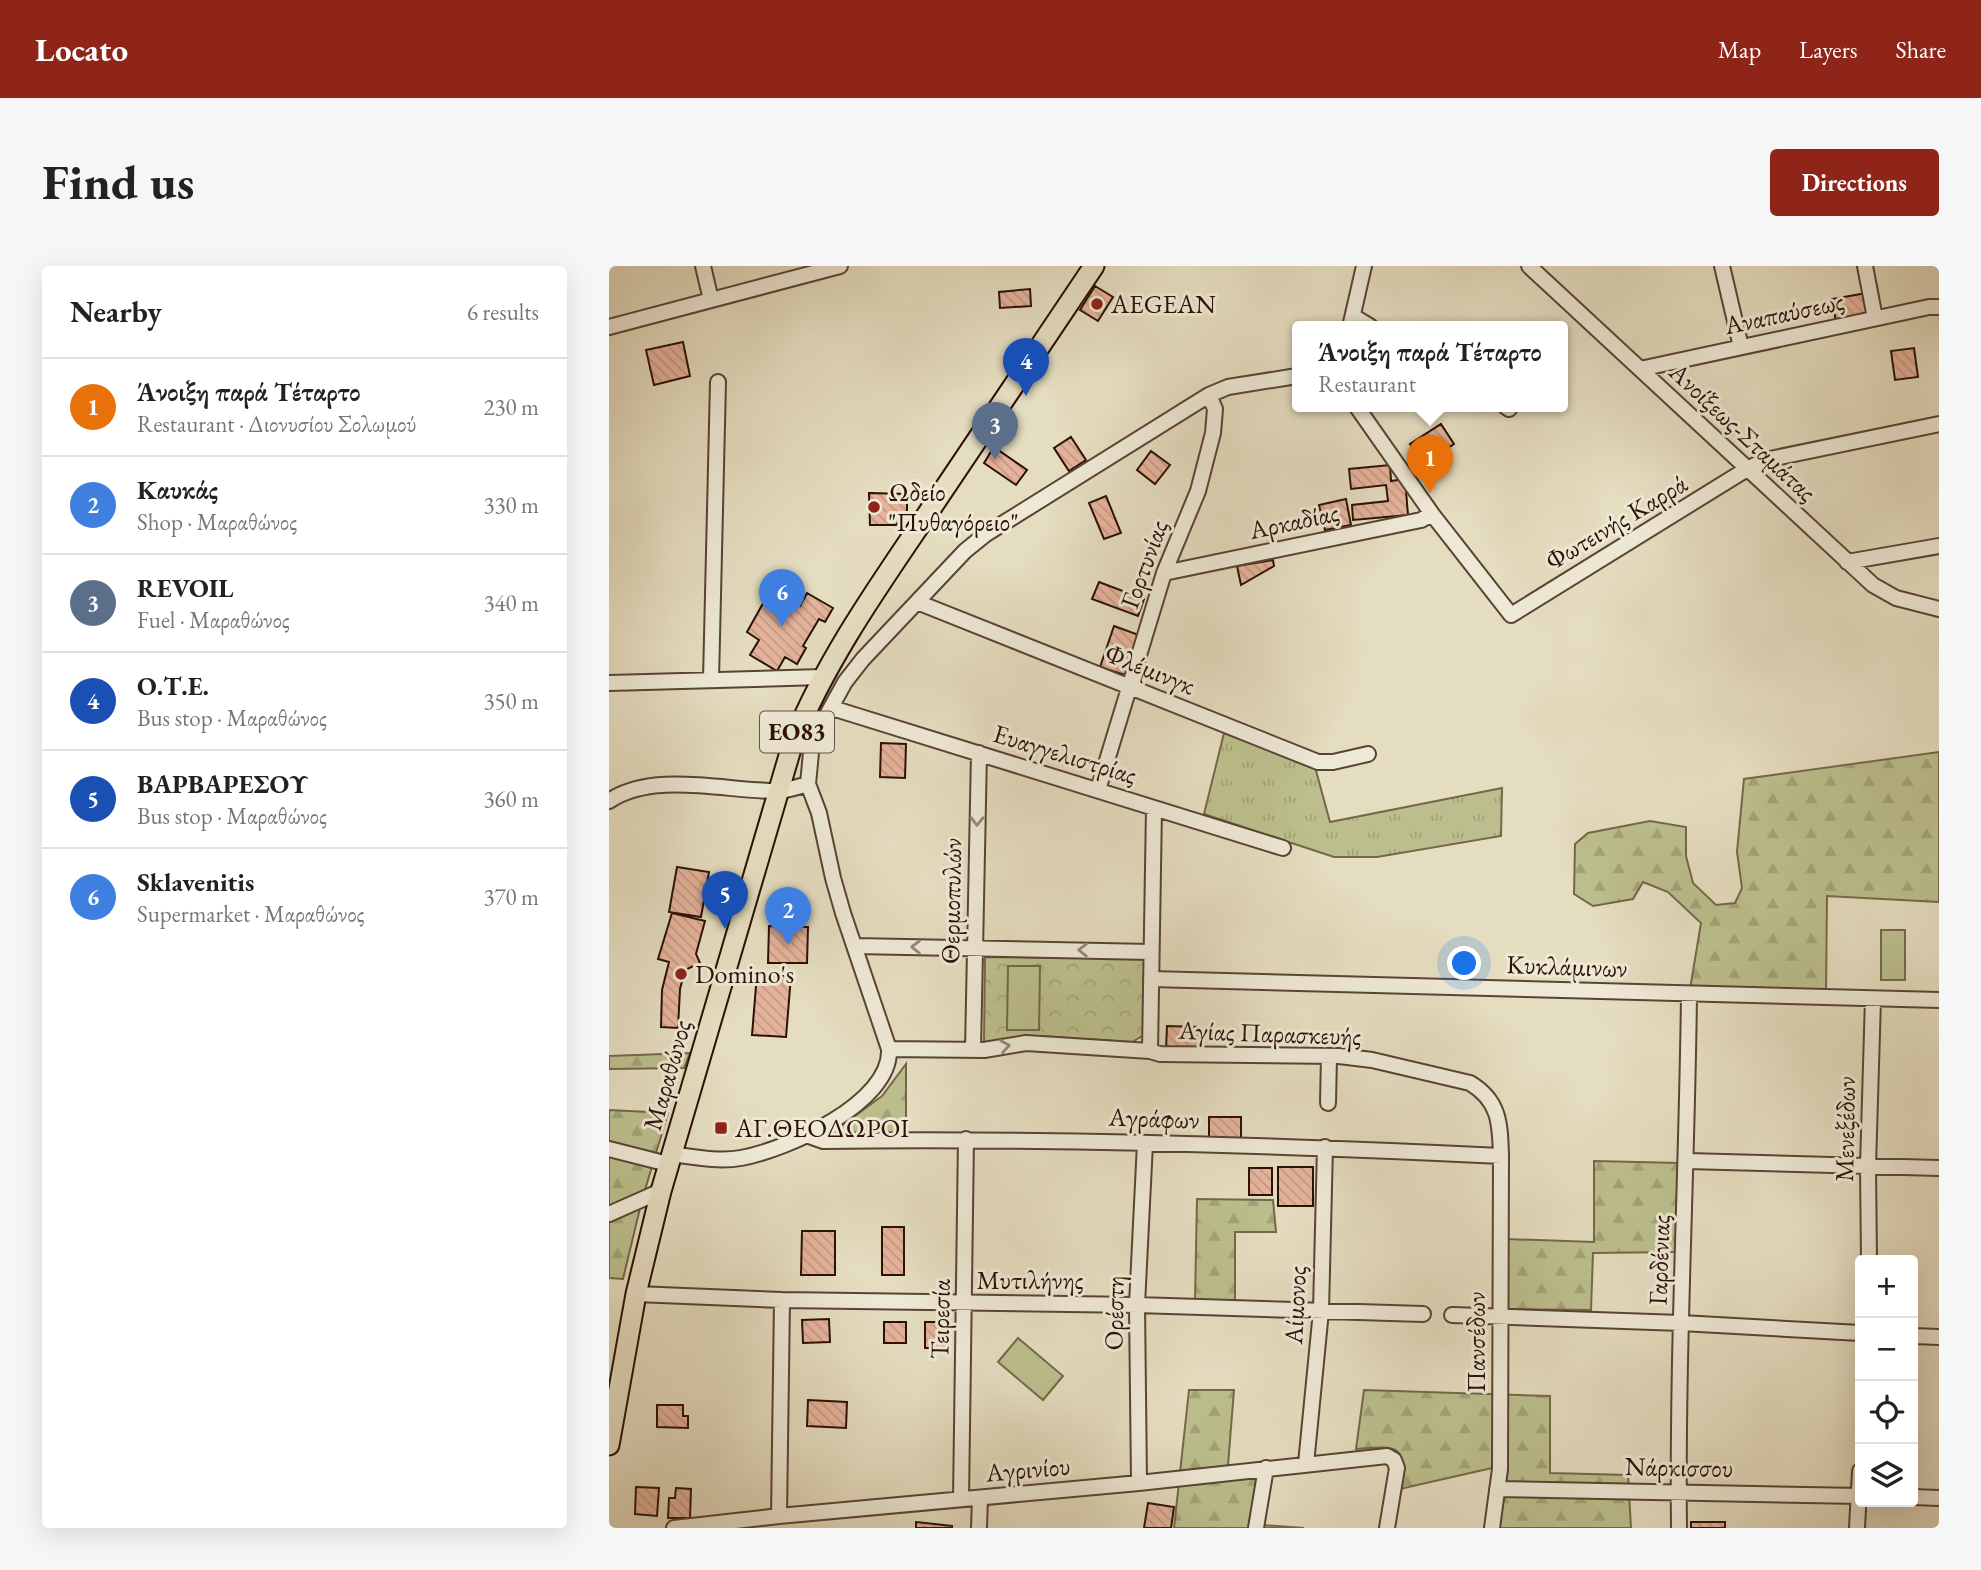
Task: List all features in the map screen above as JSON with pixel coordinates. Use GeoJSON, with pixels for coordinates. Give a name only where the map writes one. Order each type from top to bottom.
{"type":"FeatureCollection","features":[{"type":"Feature","properties":{"kind":"main road","name":"Μαραθώνος"},"geometry":{"type":"LineString","coordinates":[[609,1446],[614,1379],[661,1191],[793,742],[822,677],[907,544],[1094,266]]}},
{"type":"Feature","properties":{"kind":"street"},"geometry":{"type":"LineString","coordinates":[[703,266],[711,300]]}},
{"type":"Feature","properties":{"kind":"street"},"geometry":{"type":"LineString","coordinates":[[609,327],[840,266]]}},
{"type":"Feature","properties":{"kind":"street"},"geometry":{"type":"LineString","coordinates":[[1351,321],[1364,266]]}},
{"type":"Feature","properties":{"kind":"street","name":"Ανοίξεως-Σταμάτας"},"geometry":{"type":"LineString","coordinates":[[1529,266],[1873,585],[1896,598],[1939,609]]}},
{"type":"Feature","properties":{"kind":"street"},"geometry":{"type":"LineString","coordinates":[[1722,266],[1741,346]]}},
{"type":"Feature","properties":{"kind":"street"},"geometry":{"type":"LineString","coordinates":[[1865,266],[1875,318]]}},
{"type":"Feature","properties":{"kind":"street","name":"Αναπαύσεως"},"geometry":{"type":"LineString","coordinates":[[1640,369],[1875,318],[1939,307]]}},
{"type":"Feature","properties":{"kind":"street"},"geometry":{"type":"LineString","coordinates":[[609,1149],[670,1159],[740,1158],[771,1150],[806,1135],[851,1108],[868,1093],[883,1075],[889,1060],[888,1049],[843,913],[819,813],[808,784],[812,742],[845,682],[863,659],[965,551],[986,534],[1209,395],[1228,387],[1292,377]]}},
{"type":"Feature","properties":{"kind":"street"},"geometry":{"type":"LineString","coordinates":[[711,680],[718,383]]}},
{"type":"Feature","properties":{"kind":"street","name":"Γορτυνίας"},"geometry":{"type":"LineString","coordinates":[[1098,790],[1164,573],[1198,491],[1213,433],[1215,409],[1209,395]]}},
{"type":"Feature","properties":{"kind":"street"},"geometry":{"type":"LineString","coordinates":[[1361,412],[1432,514]]}},
{"type":"Feature","properties":{"kind":"street","name":"Φωτεινής Καρρά"},"geometry":{"type":"LineString","coordinates":[[1432,514],[1511,615],[1765,460],[1939,424]]}},
{"type":"Feature","properties":{"kind":"street","name":"Αρκαδίας"},"geometry":{"type":"LineString","coordinates":[[1164,573],[1421,520],[1432,514]]}},
{"type":"Feature","properties":{"kind":"street"},"geometry":{"type":"LineString","coordinates":[[1847,562],[1939,546]]}},
{"type":"Feature","properties":{"kind":"street","name":"Φλέμινγκ"},"geometry":{"type":"LineString","coordinates":[[917,603],[1318,762],[1333,762],[1368,754]]}},
{"type":"Feature","properties":{"kind":"street"},"geometry":{"type":"LineString","coordinates":[[609,684],[628,681],[822,677]]}},
{"type":"Feature","properties":{"kind":"street","name":"Ευαγγελιστρίας"},"geometry":{"type":"LineString","coordinates":[[832,708],[1283,848]]}},
{"type":"Feature","properties":{"kind":"street","name":"Θερμοπυλών"},"geometry":{"type":"LineString","coordinates":[[973,1050],[979,753]]}},
{"type":"Feature","properties":{"kind":"street"},"geometry":{"type":"LineString","coordinates":[[609,801],[620,793],[641,786],[779,791],[808,784]]}},
{"type":"Feature","properties":{"kind":"street"},"geometry":{"type":"LineString","coordinates":[[1150,1051],[1154,808]]}},
{"type":"Feature","properties":{"kind":"street"},"geometry":{"type":"LineString","coordinates":[[856,946],[1151,952]]}},
{"type":"Feature","properties":{"kind":"street","name":"Κυκλάμινων"},"geometry":{"type":"LineString","coordinates":[[1151,979],[1939,1000]]}},
{"type":"Feature","properties":{"kind":"street","name":"Γαρδένιας"},"geometry":{"type":"LineString","coordinates":[[1679,1528],[1689,994]]}},
{"type":"Feature","properties":{"kind":"street","name":"Μενεξέδων"},"geometry":{"type":"LineString","coordinates":[[1869,1255],[1868,1166],[1873,999]]}},
{"type":"Feature","properties":{"kind":"street","name":"Αγίας Παρασκευής"},"geometry":{"type":"LineString","coordinates":[[888,1049],[973,1050],[1026,1043],[1150,1051],[1160,1054],[1329,1056],[1372,1060],[1470,1083],[1483,1091],[1492,1103],[1500,1125],[1501,1156]]}},
{"type":"Feature","properties":{"kind":"street"},"geometry":{"type":"LineString","coordinates":[[1328,1103],[1329,1056]]}},
{"type":"Feature","properties":{"kind":"street","name":"Αγράφων"},"geometry":{"type":"LineString","coordinates":[[806,1135],[823,1142],[966,1139],[1325,1147],[1501,1156]]}},
{"type":"Feature","properties":{"kind":"street","name":"Τειρεσία"},"geometry":{"type":"LineString","coordinates":[[961,1499],[966,1139]]}},
{"type":"Feature","properties":{"kind":"street","name":"Ορέστη"},"geometry":{"type":"LineString","coordinates":[[1139,1483],[1137,1305],[1145,1143]]}},
{"type":"Feature","properties":{"kind":"street","name":"Αίμονος"},"geometry":{"type":"LineString","coordinates":[[1306,1464],[1321,1311],[1325,1147]]}},
{"type":"Feature","properties":{"kind":"street","name":"Πανσέδων"},"geometry":{"type":"LineString","coordinates":[[1492,1528],[1500,1469],[1501,1156]]}},
{"type":"Feature","properties":{"kind":"street"},"geometry":{"type":"LineString","coordinates":[[1687,1161],[1939,1168]]}},
{"type":"Feature","properties":{"kind":"street"},"geometry":{"type":"LineString","coordinates":[[609,1214],[661,1191]]}},
{"type":"Feature","properties":{"kind":"street","name":"Μυτιλήνης"},"geometry":{"type":"LineString","coordinates":[[636,1294],[782,1300],[1137,1305],[1423,1314]]}},
{"type":"Feature","properties":{"kind":"street"},"geometry":{"type":"LineString","coordinates":[[779,1516],[782,1300]]}},
{"type":"Feature","properties":{"kind":"street"},"geometry":{"type":"LineString","coordinates":[[1452,1315],[1855,1333]]}},
{"type":"Feature","properties":{"kind":"street"},"geometry":{"type":"LineString","coordinates":[[1918,1336],[1939,1337]]}},
{"type":"Feature","properties":{"kind":"street","name":"Αγρινίου"},"geometry":{"type":"LineString","coordinates":[[674,1528],[761,1523],[779,1516],[1139,1483],[1387,1456],[1394,1460],[1397,1468],[1387,1528]]}},
{"type":"Feature","properties":{"kind":"street"},"geometry":{"type":"LineString","coordinates":[[1256,1528],[1266,1468]]}},
{"type":"Feature","properties":{"kind":"street","name":"Νάρκισσου"},"geometry":{"type":"LineString","coordinates":[[1497,1489],[1855,1496]]}},
{"type":"Feature","properties":{"kind":"street"},"geometry":{"type":"LineString","coordinates":[[1918,1497],[1939,1498]]}},
{"type":"Feature","properties":{"kind":"street"},"geometry":{"type":"LineString","coordinates":[[979,1528],[980,1498]]}},
{"type":"Feature","properties":{"kind":"street"},"geometry":{"type":"LineString","coordinates":[[1857,1528],[1858,1507]]}},
{"type":"Feature","properties":{"kind":"green space"},"geometry":{"type":"Polygon","coordinates":[[[1224,733],[1315,767],[1330,822],[1502,788],[1501,836],[1377,857],[1334,857],[1204,814],[1224,733]]]}},
{"type":"Feature","properties":{"kind":"green space"},"geometry":{"type":"Polygon","coordinates":[[[1939,752],[1939,902],[1827,896],[1826,994],[1690,989],[1701,923],[1668,892],[1643,882],[1633,899],[1593,906],[1574,894],[1575,844],[1588,833],[1650,821],[1686,827],[1686,856],[1693,883],[1716,905],[1735,903],[1742,888],[1737,852],[1744,779],[1939,752]]]}},
{"type":"Feature","properties":{"kind":"green space"},"geometry":{"type":"Polygon","coordinates":[[[1881,930],[1905,930],[1905,980],[1881,980],[1881,930]]]}},
{"type":"Feature","properties":{"kind":"green space"},"geometry":{"type":"Polygon","coordinates":[[[985,957],[1144,958],[1144,1035],[1132,1042],[1039,1036],[984,1042],[985,957]]]}},
{"type":"Feature","properties":{"kind":"green space"},"geometry":{"type":"Polygon","coordinates":[[[1008,966],[1040,966],[1039,1030],[1007,1030],[1008,966]]]}},
{"type":"Feature","properties":{"kind":"green space"},"geometry":{"type":"Polygon","coordinates":[[[690,1053],[684,1068],[609,1069],[609,1056],[690,1053]]]}},
{"type":"Feature","properties":{"kind":"green space"},"geometry":{"type":"Polygon","coordinates":[[[906,1064],[906,1134],[829,1135],[882,1096],[906,1064]]]}},
{"type":"Feature","properties":{"kind":"green space"},"geometry":{"type":"Polygon","coordinates":[[[609,1110],[668,1113],[642,1200],[623,1279],[609,1278],[609,1110]]]}},
{"type":"Feature","properties":{"kind":"green space"},"geometry":{"type":"Polygon","coordinates":[[[1594,1161],[1680,1163],[1677,1252],[1593,1253],[1591,1310],[1507,1309],[1507,1239],[1594,1242],[1594,1161]]]}},
{"type":"Feature","properties":{"kind":"green space"},"geometry":{"type":"Polygon","coordinates":[[[1197,1199],[1273,1200],[1276,1232],[1235,1232],[1235,1301],[1195,1300],[1197,1199]]]}},
{"type":"Feature","properties":{"kind":"green space"},"geometry":{"type":"Polygon","coordinates":[[[1018,1338],[1063,1376],[1043,1400],[998,1362],[1018,1338]]]}},
{"type":"Feature","properties":{"kind":"green space"},"geometry":{"type":"Polygon","coordinates":[[[1189,1390],[1234,1390],[1227,1478],[1258,1476],[1250,1524],[1304,1528],[1174,1528],[1189,1390]]]}},
{"type":"Feature","properties":{"kind":"green space"},"geometry":{"type":"Polygon","coordinates":[[[1364,1390],[1550,1396],[1550,1473],[1628,1475],[1631,1528],[1499,1528],[1508,1470],[1492,1468],[1400,1489],[1402,1462],[1396,1450],[1381,1447],[1356,1449],[1364,1390]]]}},
{"type":"Feature","properties":{"kind":"building","name":"AEGEAN"},"geometry":{"type":"Polygon","coordinates":[[[1095,286],[1113,297],[1098,321],[1080,310],[1095,286]]]}},
{"type":"Feature","properties":{"kind":"building"},"geometry":{"type":"Polygon","coordinates":[[[1030,289],[1031,306],[1000,308],[999,292],[1030,289]]]}},
{"type":"Feature","properties":{"kind":"building"},"geometry":{"type":"Polygon","coordinates":[[[1867,293],[1871,316],[1836,322],[1832,299],[1867,293]]]}},
{"type":"Feature","properties":{"kind":"building"},"geometry":{"type":"Polygon","coordinates":[[[683,342],[690,376],[654,385],[646,350],[683,342]]]}},
{"type":"Feature","properties":{"kind":"building"},"geometry":{"type":"Polygon","coordinates":[[[1914,348],[1918,377],[1895,380],[1891,351],[1914,348]]]}},
{"type":"Feature","properties":{"kind":"building"},"geometry":{"type":"Polygon","coordinates":[[[1441,424],[1454,444],[1424,464],[1410,444],[1441,424]]]}},
{"type":"Feature","properties":{"kind":"building"},"geometry":{"type":"Polygon","coordinates":[[[1071,437],[1086,460],[1069,471],[1054,448],[1071,437]]]}},
{"type":"Feature","properties":{"kind":"building"},"geometry":{"type":"Polygon","coordinates":[[[994,447],[1027,470],[1016,485],[984,463],[994,447]]]}},
{"type":"Feature","properties":{"kind":"building"},"geometry":{"type":"Polygon","coordinates":[[[1151,451],[1170,465],[1155,484],[1137,470],[1151,451]]]}},
{"type":"Feature","properties":{"kind":"building"},"geometry":{"type":"Polygon","coordinates":[[[1390,465],[1391,481],[1405,479],[1408,515],[1353,520],[1352,505],[1388,501],[1386,485],[1351,489],[1349,469],[1390,465]]]}},
{"type":"Feature","properties":{"kind":"building"},"geometry":{"type":"Polygon","coordinates":[[[869,493],[907,494],[907,513],[896,525],[870,525],[869,493]]]}},
{"type":"Feature","properties":{"kind":"building"},"geometry":{"type":"Polygon","coordinates":[[[1106,496],[1121,533],[1104,539],[1089,503],[1106,496]]]}},
{"type":"Feature","properties":{"kind":"building"},"geometry":{"type":"Polygon","coordinates":[[[1346,499],[1351,525],[1325,530],[1319,505],[1346,499]]]}},
{"type":"Feature","properties":{"kind":"building"},"geometry":{"type":"Polygon","coordinates":[[[1273,560],[1274,566],[1241,585],[1237,566],[1273,560]]]}},
{"type":"Feature","properties":{"kind":"building"},"geometry":{"type":"Polygon","coordinates":[[[1099,582],[1144,599],[1138,616],[1092,599],[1099,582]]]}},
{"type":"Feature","properties":{"kind":"building"},"geometry":{"type":"Polygon","coordinates":[[[807,593],[833,608],[825,622],[819,619],[803,646],[806,648],[797,664],[785,657],[777,671],[750,655],[759,640],[747,632],[766,598],[780,606],[785,597],[800,606],[807,593]]]}},
{"type":"Feature","properties":{"kind":"building"},"geometry":{"type":"Polygon","coordinates":[[[1114,626],[1139,635],[1125,675],[1100,667],[1114,626]]]}},
{"type":"Feature","properties":{"kind":"building"},"geometry":{"type":"Polygon","coordinates":[[[881,743],[906,744],[905,778],[880,777],[881,743]]]}},
{"type":"Feature","properties":{"kind":"building"},"geometry":{"type":"Polygon","coordinates":[[[677,867],[709,872],[701,917],[669,912],[677,867]]]}},
{"type":"Feature","properties":{"kind":"building"},"geometry":{"type":"Polygon","coordinates":[[[672,913],[705,921],[696,954],[700,963],[685,970],[680,989],[678,1028],[661,1027],[662,990],[669,962],[658,959],[672,913]]]}},
{"type":"Feature","properties":{"kind":"building"},"geometry":{"type":"Polygon","coordinates":[[[769,926],[808,927],[807,963],[768,963],[769,926]]]}},
{"type":"Feature","properties":{"kind":"building"},"geometry":{"type":"Polygon","coordinates":[[[757,974],[791,976],[786,1037],[752,1035],[757,974]]]}},
{"type":"Feature","properties":{"kind":"building"},"geometry":{"type":"Polygon","coordinates":[[[1167,1026],[1199,1027],[1199,1051],[1166,1050],[1167,1026]]]}},
{"type":"Feature","properties":{"kind":"building"},"geometry":{"type":"Polygon","coordinates":[[[1209,1117],[1241,1117],[1241,1141],[1209,1141],[1209,1117]]]}},
{"type":"Feature","properties":{"kind":"building"},"geometry":{"type":"Polygon","coordinates":[[[1278,1167],[1313,1167],[1313,1206],[1278,1206],[1278,1167]]]}},
{"type":"Feature","properties":{"kind":"building"},"geometry":{"type":"Polygon","coordinates":[[[1249,1168],[1272,1168],[1272,1195],[1249,1195],[1249,1168]]]}},
{"type":"Feature","properties":{"kind":"building"},"geometry":{"type":"Polygon","coordinates":[[[882,1227],[904,1227],[904,1275],[882,1275],[882,1227]]]}},
{"type":"Feature","properties":{"kind":"building"},"geometry":{"type":"Polygon","coordinates":[[[802,1231],[835,1231],[835,1275],[801,1275],[802,1231]]]}},
{"type":"Feature","properties":{"kind":"building"},"geometry":{"type":"Polygon","coordinates":[[[829,1319],[830,1342],[803,1343],[802,1320],[829,1319]]]}},
{"type":"Feature","properties":{"kind":"building"},"geometry":{"type":"Polygon","coordinates":[[[884,1322],[906,1322],[906,1343],[884,1343],[884,1322]]]}},
{"type":"Feature","properties":{"kind":"building"},"geometry":{"type":"Polygon","coordinates":[[[925,1322],[947,1322],[947,1348],[925,1348],[925,1322]]]}},
{"type":"Feature","properties":{"kind":"building"},"geometry":{"type":"Polygon","coordinates":[[[808,1400],[847,1402],[846,1428],[807,1426],[808,1400]]]}},
{"type":"Feature","properties":{"kind":"building"},"geometry":{"type":"Polygon","coordinates":[[[657,1405],[683,1405],[683,1416],[688,1416],[688,1428],[657,1427],[657,1405]]]}},
{"type":"Feature","properties":{"kind":"building"},"geometry":{"type":"Polygon","coordinates":[[[636,1487],[659,1488],[657,1516],[635,1514],[636,1487]]]}},
{"type":"Feature","properties":{"kind":"building"},"geometry":{"type":"Polygon","coordinates":[[[676,1488],[691,1489],[690,1518],[668,1518],[669,1498],[675,1498],[676,1488]]]}},
{"type":"Feature","properties":{"kind":"building"},"geometry":{"type":"Polygon","coordinates":[[[1148,1503],[1174,1507],[1171,1528],[1144,1528],[1148,1503]]]}},
{"type":"Feature","properties":{"kind":"building"},"geometry":{"type":"Polygon","coordinates":[[[916,1522],[952,1526],[952,1528],[916,1528],[916,1522]]]}},
{"type":"Feature","properties":{"kind":"building"},"geometry":{"type":"Polygon","coordinates":[[[1691,1522],[1725,1522],[1725,1528],[1691,1528],[1691,1522]]]}},
{"type":"Feature","properties":{"kind":"place","name":"AEGEAN"},"geometry":{"type":"Point","coordinates":[1097,304]}},
{"type":"Feature","properties":{"kind":"place","name":"Ο.Τ.Ε."},"geometry":{"type":"Point","coordinates":[1026,396]}},
{"type":"Feature","properties":{"kind":"place","name":"REVOIL"},"geometry":{"type":"Point","coordinates":[995,460]}},
{"type":"Feature","properties":{"kind":"place","name":"Άνοιξη παρά Τέταρτο"},"geometry":{"type":"Point","coordinates":[1430,493]}},
{"type":"Feature","properties":{"kind":"place","name":"Ωδείο \"Πυθαγόρειο\""},"geometry":{"type":"Point","coordinates":[874,507]}},
{"type":"Feature","properties":{"kind":"place","name":"Sklavenitis"},"geometry":{"type":"Point","coordinates":[782,627]}},
{"type":"Feature","properties":{"kind":"place","name":"ΒΑΡΒΑΡΕΣΟΥ"},"geometry":{"type":"Point","coordinates":[725,929]}},
{"type":"Feature","properties":{"kind":"place","name":"Καυκάς"},"geometry":{"type":"Point","coordinates":[788,945]}},
{"type":"Feature","properties":{"kind":"place","name":"Domino's"},"geometry":{"type":"Point","coordinates":[681,974]}},
{"type":"Feature","properties":{"kind":"place","name":"ΑΓ.ΘΕΟΔΩΡΟΙ"},"geometry":{"type":"Point","coordinates":[721,1128]}}]}
